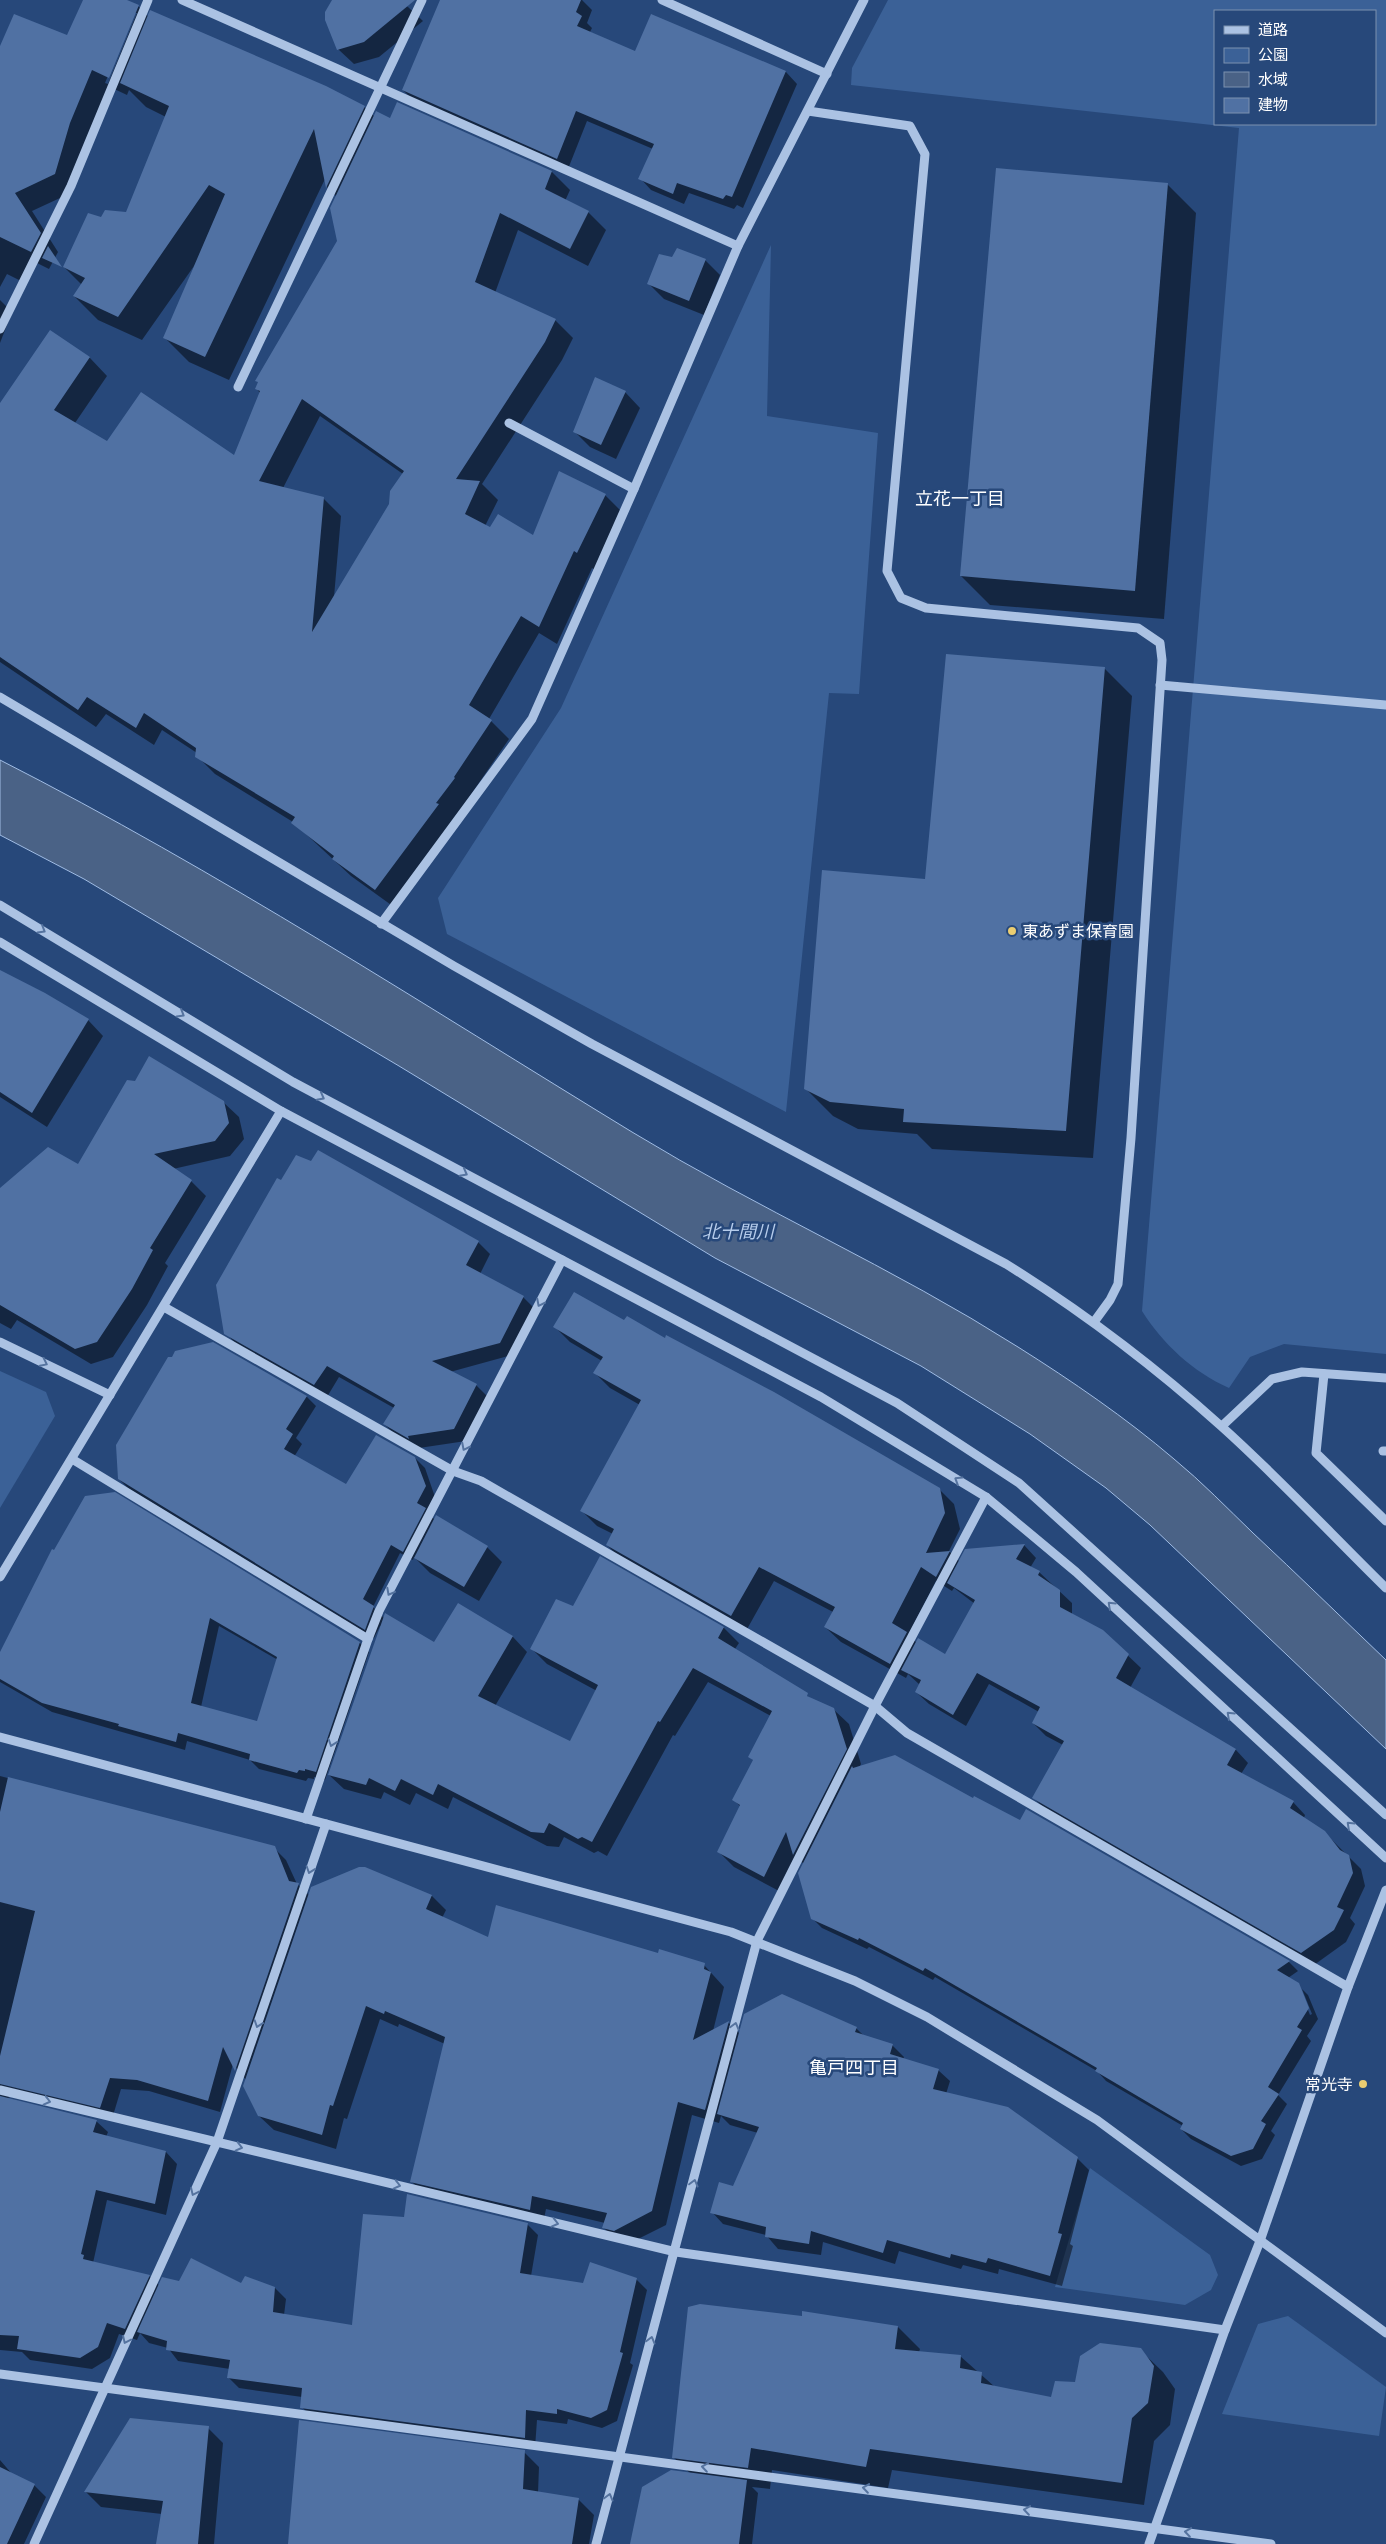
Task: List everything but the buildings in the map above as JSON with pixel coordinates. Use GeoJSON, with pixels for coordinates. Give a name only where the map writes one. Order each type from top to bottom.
{"type":"FeatureCollection","features":[{"type":"Feature","properties":{"kind":"street"},"geometry":{"type":"LineString","coordinates":[[0,329],[70,186],[148,0]]}},
{"type":"Feature","properties":{"kind":"street"},"geometry":{"type":"LineString","coordinates":[[182,0],[738,246]]}},
{"type":"Feature","properties":{"kind":"street"},"geometry":{"type":"LineString","coordinates":[[238,387],[422,0]]}},
{"type":"Feature","properties":{"kind":"street"},"geometry":{"type":"LineString","coordinates":[[662,0],[827,74]]}},
{"type":"Feature","properties":{"kind":"street"},"geometry":{"type":"LineString","coordinates":[[381,924],[532,719],[634,489],[738,246],[864,0]]}},
{"type":"Feature","properties":{"kind":"street"},"geometry":{"type":"LineString","coordinates":[[808,112],[910,126],[925,154],[887,571],[901,598],[926,608],[1138,628],[1160,643],[1162,660],[1132,1128],[1118,1284],[1094,1322]]}},
{"type":"Feature","properties":{"kind":"street"},"geometry":{"type":"LineString","coordinates":[[509,423],[634,489]]}},
{"type":"Feature","properties":{"kind":"street"},"geometry":{"type":"LineString","coordinates":[[1160,685],[1386,705]]}},
{"type":"Feature","properties":{"kind":"street"},"geometry":{"type":"LineString","coordinates":[[0,698],[381,924],[592,1044],[1006,1264],[1094,1322],[1222,1426],[1386,1588]]}},
{"type":"Feature","properties":{"kind":"street"},"geometry":{"type":"LineString","coordinates":[[0,905],[293,1082],[897,1403],[1011,1477],[1386,1816]]}},
{"type":"Feature","properties":{"kind":"street"},"geometry":{"type":"LineString","coordinates":[[0,942],[280,1111],[821,1396],[986,1497],[1076,1572],[1386,1858]]}},
{"type":"Feature","properties":{"kind":"street"},"geometry":{"type":"LineString","coordinates":[[0,1577],[164,1307],[280,1111]]}},
{"type":"Feature","properties":{"kind":"street"},"geometry":{"type":"LineString","coordinates":[[306,1819],[379,1611],[562,1260]]}},
{"type":"Feature","properties":{"kind":"street"},"geometry":{"type":"LineString","coordinates":[[164,1307],[453,1471],[481,1481],[875,1706],[907,1733],[1348,1987]]}},
{"type":"Feature","properties":{"kind":"street"},"geometry":{"type":"LineString","coordinates":[[0,1342],[110,1394]]}},
{"type":"Feature","properties":{"kind":"street"},"geometry":{"type":"LineString","coordinates":[[1222,1426],[1272,1379],[1302,1372],[1386,1378]]}},
{"type":"Feature","properties":{"kind":"street"},"geometry":{"type":"LineString","coordinates":[[1324,1374],[1316,1453],[1386,1521]]}},
{"type":"Feature","properties":{"kind":"street"},"geometry":{"type":"LineString","coordinates":[[72,1459],[368,1639]]}},
{"type":"Feature","properties":{"kind":"street"},"geometry":{"type":"LineString","coordinates":[[596,2544],[758,1941],[875,1706],[986,1497]]}},
{"type":"Feature","properties":{"kind":"street"},"geometry":{"type":"LineString","coordinates":[[0,1737],[731,1932],[758,1941],[855,1981],[927,2017],[1008,2064],[1097,2120],[1386,2333]]}},
{"type":"Feature","properties":{"kind":"street"},"geometry":{"type":"LineString","coordinates":[[34,2544],[217,2142],[326,1824]]}},
{"type":"Feature","properties":{"kind":"street"},"geometry":{"type":"LineString","coordinates":[[1150,2544],[1226,2330],[1260,2241],[1348,1987],[1386,1890]]}},
{"type":"Feature","properties":{"kind":"street"},"geometry":{"type":"LineString","coordinates":[[0,2090],[676,2252],[1226,2330]]}},
{"type":"Feature","properties":{"kind":"street"},"geometry":{"type":"LineString","coordinates":[[0,2374],[620,2455],[1271,2544]]}},
{"type":"Feature","properties":{"kind":"green space"},"geometry":{"type":"Polygon","coordinates":[[[888,0],[1386,0],[1386,1354],[1284,1344],[1250,1357],[1229,1388],[1203,1374],[1180,1356],[1159,1335],[1142,1311],[1239,128],[851,85],[852,68],[888,0]]]}},
{"type":"Feature","properties":{"kind":"green space"},"geometry":{"type":"Polygon","coordinates":[[[771,245],[767,416],[878,433],[859,694],[829,693],[786,1112],[447,934],[438,898],[561,708],[771,245]]]}},
{"type":"Feature","properties":{"kind":"green space"},"geometry":{"type":"Polygon","coordinates":[[[0,1371],[46,1392],[55,1416],[0,1508],[0,1371]]]}},
{"type":"Feature","properties":{"kind":"green space"},"geometry":{"type":"Polygon","coordinates":[[[1090,2168],[1210,2255],[1218,2275],[1211,2290],[1185,2305],[1055,2287],[1090,2168]]]}},
{"type":"Feature","properties":{"kind":"green space"},"geometry":{"type":"Polygon","coordinates":[[[1288,2316],[1386,2387],[1379,2436],[1222,2414],[1258,2324],[1288,2316]]]}},
{"type":"Feature","properties":{"kind":"water","name":"北十間川"},"geometry":{"type":"Polygon","coordinates":[[[0,760],[161,847],[241,893],[680,1160],[971,1318],[1098,1400],[1156,1444],[1195,1477],[1386,1660],[1386,1749],[1150,1525],[1106,1488],[1030,1434],[921,1366],[715,1258],[399,1066],[84,879],[0,835],[0,760]]]}},
{"type":"Feature","properties":{"kind":"place","name":"東あずま保育園"},"geometry":{"type":"Point","coordinates":[1012,931]}},
{"type":"Feature","properties":{"kind":"place","name":"常光寺"},"geometry":{"type":"Point","coordinates":[1363,2084]}},
{"type":"Feature","properties":{"kind":"district","name":"立花一丁目"},"geometry":{"type":"Point","coordinates":[960,499]}},
{"type":"Feature","properties":{"kind":"district","name":"亀戸四丁目"},"geometry":{"type":"Point","coordinates":[854,2068]}}]}
